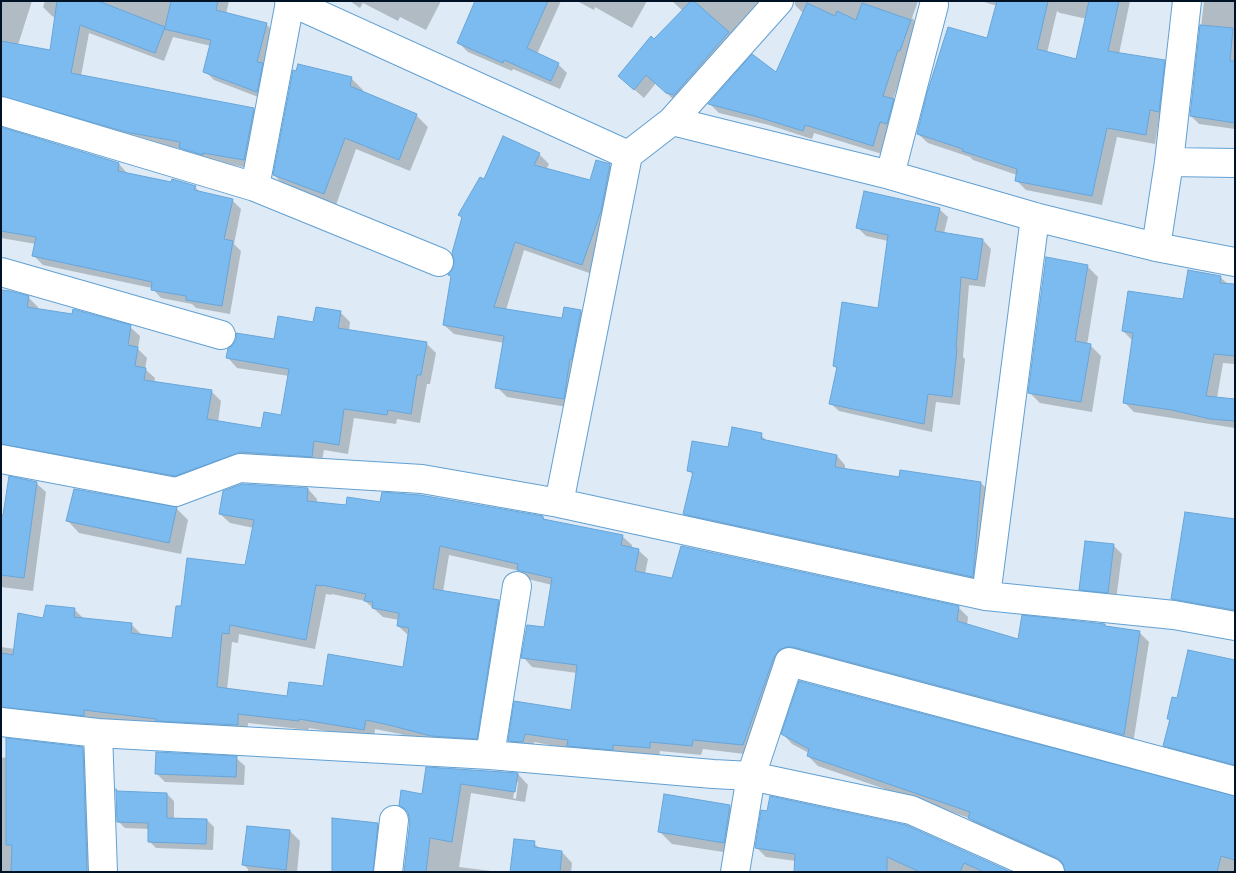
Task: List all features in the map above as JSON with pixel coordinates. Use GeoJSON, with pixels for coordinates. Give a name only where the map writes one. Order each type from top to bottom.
{"type":"FeatureCollection","features":[{"type":"Feature","properties":{"kind":"street"},"geometry":{"type":"LineString","coordinates":[[1156,247],[1169,162],[1187,1]]}},
{"type":"Feature","properties":{"kind":"street"},"geometry":{"type":"LineString","coordinates":[[255,187],[289,2],[628,156]]}},
{"type":"Feature","properties":{"kind":"street"},"geometry":{"type":"LineString","coordinates":[[559,503],[628,156],[672,121],[774,3]]}},
{"type":"Feature","properties":{"kind":"street"},"geometry":{"type":"LineString","coordinates":[[890,176],[934,5]]}},
{"type":"Feature","properties":{"kind":"street"},"geometry":{"type":"LineString","coordinates":[[1,111],[255,187],[440,262]]}},
{"type":"Feature","properties":{"kind":"street"},"geometry":{"type":"LineString","coordinates":[[672,121],[890,176],[1035,217],[1156,247],[1235,262]]}},
{"type":"Feature","properties":{"kind":"street"},"geometry":{"type":"LineString","coordinates":[[1169,162],[1235,163]]}},
{"type":"Feature","properties":{"kind":"street"},"geometry":{"type":"LineString","coordinates":[[986,596],[1035,217]]}},
{"type":"Feature","properties":{"kind":"street"},"geometry":{"type":"LineString","coordinates":[[1,272],[221,335]]}},
{"type":"Feature","properties":{"kind":"street"},"geometry":{"type":"LineString","coordinates":[[1,459],[176,492],[240,468],[422,479],[559,503],[986,596],[1174,615],[1235,626]]}},
{"type":"Feature","properties":{"kind":"street"},"geometry":{"type":"LineString","coordinates":[[490,755],[517,586]]}},
{"type":"Feature","properties":{"kind":"street"},"geometry":{"type":"LineString","coordinates":[[735,872],[751,776],[790,662],[1235,781]]}},
{"type":"Feature","properties":{"kind":"street"},"geometry":{"type":"LineString","coordinates":[[1,722],[98,734],[490,755],[751,776],[911,810],[1050,872]]}},
{"type":"Feature","properties":{"kind":"street"},"geometry":{"type":"LineString","coordinates":[[98,734],[104,872]]}},
{"type":"Feature","properties":{"kind":"street"},"geometry":{"type":"LineString","coordinates":[[388,872],[394,820]]}},
{"type":"Feature","properties":{"kind":"building"},"geometry":{"type":"Polygon","coordinates":[[[57,1],[98,1],[165,27],[171,1],[218,1],[216,10],[267,23],[257,62],[263,63],[257,92],[203,72],[211,40],[164,29],[155,53],[80,25],[71,73],[254,108],[244,160],[203,153],[203,155],[179,148],[180,142],[126,132],[1,96],[1,41],[50,50],[57,1]]]}},
{"type":"Feature","properties":{"kind":"building"},"geometry":{"type":"Polygon","coordinates":[[[475,1],[548,1],[527,48],[559,63],[551,81],[504,60],[503,63],[457,43],[475,1]]]}},
{"type":"Feature","properties":{"kind":"building"},"geometry":{"type":"Polygon","coordinates":[[[691,1],[694,1],[729,32],[674,95],[666,93],[646,75],[634,90],[618,76],[651,36],[654,39],[691,1]]]}},
{"type":"Feature","properties":{"kind":"building"},"geometry":{"type":"Polygon","coordinates":[[[997,1],[1048,1],[1037,49],[1076,59],[1089,1],[1119,1],[1108,51],[1165,60],[1159,112],[1150,110],[1146,135],[1107,128],[1092,196],[1015,181],[1017,169],[917,134],[927,93],[948,27],[987,38],[997,1]]]}},
{"type":"Feature","properties":{"kind":"building"},"geometry":{"type":"Polygon","coordinates":[[[807,3],[835,16],[837,11],[856,20],[862,3],[911,20],[900,51],[898,50],[883,96],[894,99],[887,124],[880,122],[873,146],[805,125],[803,131],[708,104],[752,54],[776,72],[807,3]]]}},
{"type":"Feature","properties":{"kind":"building"},"geometry":{"type":"Polygon","coordinates":[[[1200,25],[1233,28],[1230,61],[1235,61],[1235,123],[1190,116],[1200,25]]]}},
{"type":"Feature","properties":{"kind":"building"},"geometry":{"type":"Polygon","coordinates":[[[298,64],[352,77],[350,86],[417,114],[399,160],[345,138],[324,194],[273,175],[293,70],[296,71],[298,64]]]}},
{"type":"Feature","properties":{"kind":"building"},"geometry":{"type":"Polygon","coordinates":[[[1,127],[119,163],[118,171],[171,182],[172,179],[196,186],[194,190],[233,199],[224,239],[233,241],[222,306],[186,300],[186,296],[151,290],[152,282],[32,256],[36,237],[1,231],[1,127]]]}},
{"type":"Feature","properties":{"kind":"building"},"geometry":{"type":"Polygon","coordinates":[[[503,136],[540,153],[534,165],[590,180],[596,160],[610,164],[601,211],[582,265],[515,242],[494,307],[562,318],[564,307],[581,310],[572,359],[570,359],[564,399],[495,388],[504,336],[443,325],[451,276],[448,275],[453,268],[454,260],[452,253],[462,217],[458,215],[480,177],[484,179],[503,136]]]}},
{"type":"Feature","properties":{"kind":"building"},"geometry":{"type":"Polygon","coordinates":[[[864,191],[940,208],[935,231],[983,239],[977,280],[961,277],[952,397],[928,394],[924,424],[829,404],[837,367],[833,366],[842,302],[878,308],[888,235],[856,228],[864,191]]]}},
{"type":"Feature","properties":{"kind":"building"},"geometry":{"type":"Polygon","coordinates":[[[1046,257],[1088,265],[1075,341],[1091,344],[1081,402],[1028,393],[1046,257]]]}},
{"type":"Feature","properties":{"kind":"building"},"geometry":{"type":"Polygon","coordinates":[[[1188,270],[1221,276],[1220,283],[1235,284],[1235,356],[1214,354],[1206,396],[1235,399],[1235,421],[1210,419],[1172,410],[1123,403],[1133,333],[1122,331],[1128,291],[1183,299],[1188,270]]]}},
{"type":"Feature","properties":{"kind":"building"},"geometry":{"type":"Polygon","coordinates":[[[1,290],[29,296],[27,307],[72,314],[73,309],[131,325],[128,345],[138,347],[135,366],[146,368],[144,380],[212,390],[207,419],[261,428],[264,412],[281,415],[289,369],[226,358],[228,348],[236,340],[236,333],[274,339],[278,316],[313,322],[316,307],[341,311],[338,328],[427,342],[421,375],[417,375],[411,414],[388,410],[387,415],[344,409],[339,445],[314,441],[312,457],[241,452],[175,476],[1,444],[1,290]]]}},
{"type":"Feature","properties":{"kind":"building"},"geometry":{"type":"Polygon","coordinates":[[[732,427],[762,433],[761,439],[837,455],[835,467],[899,477],[900,470],[981,482],[973,577],[683,514],[693,472],[687,471],[692,441],[728,447],[732,427]]]}},
{"type":"Feature","properties":{"kind":"building"},"geometry":{"type":"Polygon","coordinates":[[[9,476],[37,482],[24,578],[1,575],[1,515],[3,515],[9,476]]]}},
{"type":"Feature","properties":{"kind":"building"},"geometry":{"type":"Polygon","coordinates":[[[242,484],[308,488],[307,501],[346,505],[347,497],[380,502],[382,492],[420,495],[543,516],[543,519],[623,535],[621,545],[639,549],[635,571],[672,578],[681,546],[959,606],[957,621],[1018,639],[1022,615],[1105,624],[1105,626],[1140,631],[1124,735],[793,647],[786,647],[779,650],[774,657],[743,745],[693,740],[692,746],[650,742],[650,748],[613,745],[613,750],[567,746],[568,740],[525,734],[523,742],[508,741],[514,701],[571,710],[577,665],[521,658],[527,625],[544,627],[552,578],[517,570],[518,564],[440,546],[433,589],[499,600],[477,739],[431,736],[366,720],[364,730],[299,719],[299,721],[238,714],[238,725],[156,721],[156,719],[84,710],[84,716],[1,707],[1,653],[13,655],[18,613],[43,618],[46,605],[75,608],[74,617],[132,623],[131,633],[172,638],[176,606],[181,606],[187,558],[245,565],[254,520],[219,514],[223,491],[242,484]],[[316,585],[306,640],[230,625],[229,634],[222,633],[217,687],[287,696],[289,682],[323,686],[328,654],[403,667],[409,628],[397,626],[399,613],[372,608],[373,602],[364,601],[366,594],[316,585]]]}},
{"type":"Feature","properties":{"kind":"building"},"geometry":{"type":"Polygon","coordinates":[[[74,489],[177,507],[169,543],[66,521],[74,489]]]}},
{"type":"Feature","properties":{"kind":"building"},"geometry":{"type":"Polygon","coordinates":[[[1185,512],[1235,519],[1235,610],[1171,599],[1185,512]]]}},
{"type":"Feature","properties":{"kind":"building"},"geometry":{"type":"Polygon","coordinates":[[[1085,541],[1114,544],[1108,593],[1079,590],[1085,541]]]}},
{"type":"Feature","properties":{"kind":"building"},"geometry":{"type":"Polygon","coordinates":[[[1188,650],[1235,660],[1235,765],[1163,746],[1170,719],[1167,719],[1172,697],[1177,698],[1188,650]]]}},
{"type":"Feature","properties":{"kind":"building"},"geometry":{"type":"Polygon","coordinates":[[[799,681],[1235,796],[1235,860],[1221,856],[1217,872],[1065,872],[1063,863],[1057,858],[968,818],[970,812],[807,756],[809,749],[781,734],[799,681]]]}},
{"type":"Feature","properties":{"kind":"building"},"geometry":{"type":"Polygon","coordinates":[[[6,738],[83,747],[87,872],[11,872],[12,845],[6,845],[6,738]]]}},
{"type":"Feature","properties":{"kind":"building"},"geometry":{"type":"Polygon","coordinates":[[[156,752],[237,756],[236,777],[155,774],[156,752]]]}},
{"type":"Feature","properties":{"kind":"building"},"geometry":{"type":"Polygon","coordinates":[[[426,767],[518,773],[515,792],[461,784],[452,842],[430,838],[426,872],[404,872],[410,821],[408,813],[399,806],[401,790],[422,794],[426,767]]]}},
{"type":"Feature","properties":{"kind":"building"},"geometry":{"type":"Polygon","coordinates":[[[116,789],[117,791],[167,793],[167,818],[207,819],[206,844],[148,842],[148,823],[117,822],[116,789]]]}},
{"type":"Feature","properties":{"kind":"building"},"geometry":{"type":"Polygon","coordinates":[[[664,794],[730,805],[724,843],[658,832],[664,794]]]}},
{"type":"Feature","properties":{"kind":"building"},"geometry":{"type":"Polygon","coordinates":[[[770,796],[906,825],[1011,872],[984,872],[964,863],[960,872],[920,872],[887,857],[887,872],[794,872],[795,854],[755,848],[761,810],[767,811],[770,796]]]}},
{"type":"Feature","properties":{"kind":"building"},"geometry":{"type":"Polygon","coordinates":[[[332,818],[378,823],[373,872],[332,872],[332,818]]]}},
{"type":"Feature","properties":{"kind":"building"},"geometry":{"type":"Polygon","coordinates":[[[247,826],[290,830],[286,870],[242,865],[247,826]]]}},
{"type":"Feature","properties":{"kind":"building"},"geometry":{"type":"Polygon","coordinates":[[[514,839],[535,841],[534,847],[562,851],[560,872],[510,872],[514,839]]]}}]}
